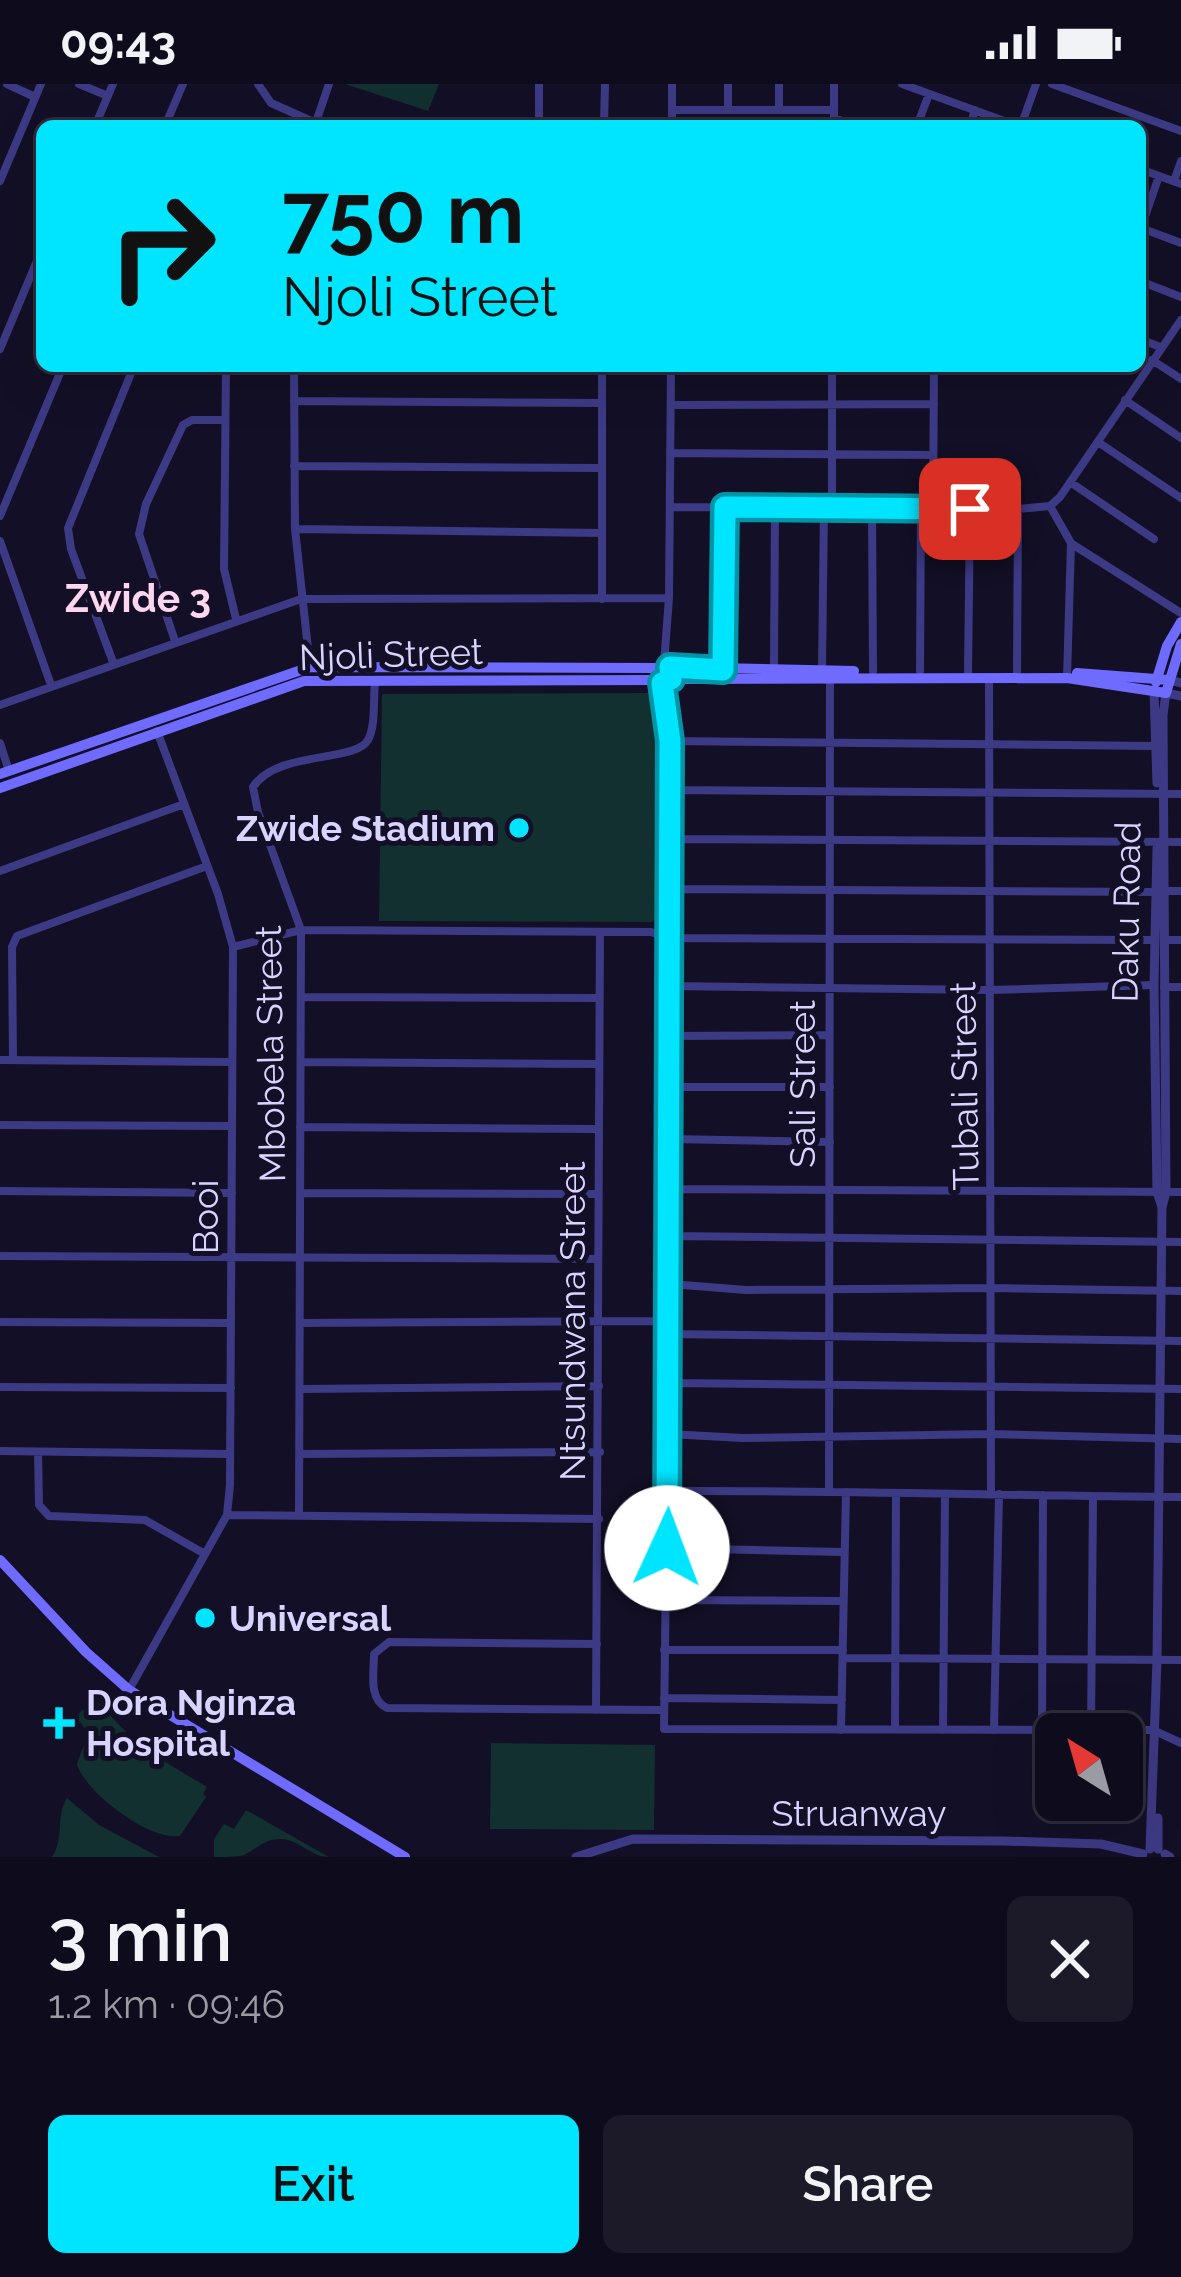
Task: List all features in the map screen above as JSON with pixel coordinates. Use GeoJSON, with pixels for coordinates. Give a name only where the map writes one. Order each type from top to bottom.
{"type":"FeatureCollection","features":[{"type":"Feature","properties":{"kind":"main road","name":"Daku Road"},"geometry":{"type":"LineString","coordinates":[[1165,685],[1167,646],[1181,617]]}},
{"type":"Feature","properties":{"kind":"main road","name":"Daku Road"},"geometry":{"type":"LineString","coordinates":[[1165,685],[1181,644]]}},
{"type":"Feature","properties":{"kind":"main road","name":"Njoli Street"},"geometry":{"type":"LineString","coordinates":[[5,772],[310,667],[1067,675]]}},
{"type":"Feature","properties":{"kind":"main road","name":"Njoli Street"},"geometry":{"type":"LineString","coordinates":[[0,788],[296,683],[774,670],[826,675],[1017,673],[1165,685]]}},
{"type":"Feature","properties":{"kind":"main road"},"geometry":{"type":"LineString","coordinates":[[0,1560],[129,1690],[406,1857]]}},
{"type":"Feature","properties":{"kind":"street"},"geometry":{"type":"LineString","coordinates":[[7,84],[35,97]]}},
{"type":"Feature","properties":{"kind":"street"},"geometry":{"type":"LineString","coordinates":[[0,181],[41,84]]}},
{"type":"Feature","properties":{"kind":"street"},"geometry":{"type":"LineString","coordinates":[[79,84],[108,96]]}},
{"type":"Feature","properties":{"kind":"street"},"geometry":{"type":"LineString","coordinates":[[98,120],[113,84]]}},
{"type":"Feature","properties":{"kind":"street"},"geometry":{"type":"LineString","coordinates":[[168,120],[183,84]]}},
{"type":"Feature","properties":{"kind":"street"},"geometry":{"type":"LineString","coordinates":[[258,84],[264,98],[307,120]]}},
{"type":"Feature","properties":{"kind":"street"},"geometry":{"type":"LineString","coordinates":[[316,120],[329,84]]}},
{"type":"Feature","properties":{"kind":"street"},"geometry":{"type":"LineString","coordinates":[[539,84],[539,120]]}},
{"type":"Feature","properties":{"kind":"street"},"geometry":{"type":"LineString","coordinates":[[604,84],[604,120]]}},
{"type":"Feature","properties":{"kind":"street"},"geometry":{"type":"LineString","coordinates":[[672,84],[672,120]]}},
{"type":"Feature","properties":{"kind":"street"},"geometry":{"type":"LineString","coordinates":[[728,84],[728,109]]}},
{"type":"Feature","properties":{"kind":"street"},"geometry":{"type":"LineString","coordinates":[[779,84],[779,109]]}},
{"type":"Feature","properties":{"kind":"street"},"geometry":{"type":"LineString","coordinates":[[672,110],[779,109],[834,118],[834,84]]}},
{"type":"Feature","properties":{"kind":"street"},"geometry":{"type":"LineString","coordinates":[[902,84],[1004,120]]}},
{"type":"Feature","properties":{"kind":"street"},"geometry":{"type":"LineString","coordinates":[[1022,120],[1036,84]]}},
{"type":"Feature","properties":{"kind":"street"},"geometry":{"type":"LineString","coordinates":[[1052,84],[1181,131]]}},
{"type":"Feature","properties":{"kind":"street"},"geometry":{"type":"LineString","coordinates":[[918,120],[928,94]]}},
{"type":"Feature","properties":{"kind":"street"},"geometry":{"type":"LineString","coordinates":[[972,120],[976,110]]}},
{"type":"Feature","properties":{"kind":"street"},"geometry":{"type":"LineString","coordinates":[[1146,171],[1178,183],[1181,161]]}},
{"type":"Feature","properties":{"kind":"street"},"geometry":{"type":"LineString","coordinates":[[1146,216],[1160,176]]}},
{"type":"Feature","properties":{"kind":"street"},"geometry":{"type":"LineString","coordinates":[[1146,232],[1181,243]]}},
{"type":"Feature","properties":{"kind":"street"},"geometry":{"type":"LineString","coordinates":[[0,349],[36,274]]}},
{"type":"Feature","properties":{"kind":"street"},"geometry":{"type":"LineString","coordinates":[[1146,283],[1181,296]]}},
{"type":"Feature","properties":{"kind":"street"},"geometry":{"type":"LineString","coordinates":[[1146,369],[1181,321]]}},
{"type":"Feature","properties":{"kind":"street"},"geometry":{"type":"LineString","coordinates":[[1146,341],[1160,347]]}},
{"type":"Feature","properties":{"kind":"street"},"geometry":{"type":"LineString","coordinates":[[1152,360],[1181,379]]}},
{"type":"Feature","properties":{"kind":"street"},"geometry":{"type":"LineString","coordinates":[[0,516],[60,372]]}},
{"type":"Feature","properties":{"kind":"street"},"geometry":{"type":"LineString","coordinates":[[113,662],[68,528],[132,372]]}},
{"type":"Feature","properties":{"kind":"street"},"geometry":{"type":"LineString","coordinates":[[226,372],[224,579],[236,619]]}},
{"type":"Feature","properties":{"kind":"street"},"geometry":{"type":"LineString","coordinates":[[294,372],[295,529],[310,667]]}},
{"type":"Feature","properties":{"kind":"street"},"geometry":{"type":"LineString","coordinates":[[602,372],[602,598]]}},
{"type":"Feature","properties":{"kind":"street"},"geometry":{"type":"LineString","coordinates":[[671,372],[669,598],[663,674],[670,741],[671,1087],[664,1729],[1035,1730]]}},
{"type":"Feature","properties":{"kind":"street","name":"Sali Street"},"geometry":{"type":"LineString","coordinates":[[829,1490],[831,742],[826,675],[832,372]]}},
{"type":"Feature","properties":{"kind":"street"},"geometry":{"type":"LineString","coordinates":[[933,506],[934,372]]}},
{"type":"Feature","properties":{"kind":"street"},"geometry":{"type":"LineString","coordinates":[[671,507],[1018,509],[1052,504],[1144,372]]}},
{"type":"Feature","properties":{"kind":"street"},"geometry":{"type":"LineString","coordinates":[[294,400],[602,404]]}},
{"type":"Feature","properties":{"kind":"street"},"geometry":{"type":"LineString","coordinates":[[1125,400],[1181,438]]}},
{"type":"Feature","properties":{"kind":"street"},"geometry":{"type":"LineString","coordinates":[[671,405],[934,404]]}},
{"type":"Feature","properties":{"kind":"street"},"geometry":{"type":"LineString","coordinates":[[175,640],[140,544],[141,516],[183,425],[192,420],[224,420]]}},
{"type":"Feature","properties":{"kind":"street"},"geometry":{"type":"LineString","coordinates":[[1097,442],[1181,498]]}},
{"type":"Feature","properties":{"kind":"street"},"geometry":{"type":"LineString","coordinates":[[670,453],[933,455]]}},
{"type":"Feature","properties":{"kind":"street"},"geometry":{"type":"LineString","coordinates":[[294,466],[602,467]]}},
{"type":"Feature","properties":{"kind":"street"},"geometry":{"type":"LineString","coordinates":[[1070,482],[1154,539]]}},
{"type":"Feature","properties":{"kind":"street"},"geometry":{"type":"LineString","coordinates":[[1052,504],[1071,543],[1067,675]]}},
{"type":"Feature","properties":{"kind":"street"},"geometry":{"type":"LineString","coordinates":[[723,670],[725,507]]}},
{"type":"Feature","properties":{"kind":"street"},"geometry":{"type":"LineString","coordinates":[[774,670],[775,508]]}},
{"type":"Feature","properties":{"kind":"street"},"geometry":{"type":"LineString","coordinates":[[872,508],[873,671]]}},
{"type":"Feature","properties":{"kind":"street"},"geometry":{"type":"LineString","coordinates":[[920,671],[921,508]]}},
{"type":"Feature","properties":{"kind":"street"},"geometry":{"type":"LineString","coordinates":[[968,672],[970,509]]}},
{"type":"Feature","properties":{"kind":"street"},"geometry":{"type":"LineString","coordinates":[[1017,673],[1018,509]]}},
{"type":"Feature","properties":{"kind":"street"},"geometry":{"type":"LineString","coordinates":[[295,529],[602,533]]}},
{"type":"Feature","properties":{"kind":"street"},"geometry":{"type":"LineString","coordinates":[[0,541],[51,685]]}},
{"type":"Feature","properties":{"kind":"street"},"geometry":{"type":"LineString","coordinates":[[1071,543],[1181,617]]}},
{"type":"Feature","properties":{"kind":"street"},"geometry":{"type":"LineString","coordinates":[[0,705],[301,598],[669,598]]}},
{"type":"Feature","properties":{"kind":"street","name":"Tubali Street"},"geometry":{"type":"LineString","coordinates":[[988,677],[994,1730]]}},
{"type":"Feature","properties":{"kind":"street","name":"Mbobela Street"},"geometry":{"type":"LineString","coordinates":[[299,1515],[301,930],[254,800],[254,787],[272,771],[365,745],[371,733],[375,682]]}},
{"type":"Feature","properties":{"kind":"street","name":"Njoli Street"},"geometry":{"type":"LineString","coordinates":[[1165,685],[1181,696]]}},
{"type":"Feature","properties":{"kind":"street","name":"Daku Road"},"geometry":{"type":"LineString","coordinates":[[1161,794],[1155,746],[1165,685]]}},
{"type":"Feature","properties":{"kind":"street","name":"Daku Road"},"geometry":{"type":"LineString","coordinates":[[1156,1854],[1162,1242],[1158,986],[1165,685]]}},
{"type":"Feature","properties":{"kind":"street","name":"Booi"},"geometry":{"type":"LineString","coordinates":[[129,1690],[227,1515],[230,1454],[233,947],[158,731]]}},
{"type":"Feature","properties":{"kind":"street"},"geometry":{"type":"LineString","coordinates":[[670,741],[1155,746]]}},
{"type":"Feature","properties":{"kind":"street"},"geometry":{"type":"LineString","coordinates":[[0,743],[5,772]]}},
{"type":"Feature","properties":{"kind":"street"},"geometry":{"type":"LineString","coordinates":[[670,790],[1181,794]]}},
{"type":"Feature","properties":{"kind":"street"},"geometry":{"type":"LineString","coordinates":[[0,871],[184,804]]}},
{"type":"Feature","properties":{"kind":"street"},"geometry":{"type":"LineString","coordinates":[[670,839],[1181,842]]}},
{"type":"Feature","properties":{"kind":"street"},"geometry":{"type":"LineString","coordinates":[[13,1060],[12,947],[17,937],[207,866]]}},
{"type":"Feature","properties":{"kind":"street"},"geometry":{"type":"LineString","coordinates":[[669,889],[1181,892]]}},
{"type":"Feature","properties":{"kind":"street"},"geometry":{"type":"LineString","coordinates":[[233,947],[301,930],[651,932],[668,938],[1181,940]]}},
{"type":"Feature","properties":{"kind":"street","name":"Ntsundwana Street"},"geometry":{"type":"LineString","coordinates":[[596,1709],[600,933]]}},
{"type":"Feature","properties":{"kind":"street"},"geometry":{"type":"LineString","coordinates":[[669,986],[1181,987]]}},
{"type":"Feature","properties":{"kind":"street","name":"Daku Road"},"geometry":{"type":"LineString","coordinates":[[1158,986],[1166,1140],[1162,1192]]}},
{"type":"Feature","properties":{"kind":"street"},"geometry":{"type":"LineString","coordinates":[[303,997],[598,998]]}},
{"type":"Feature","properties":{"kind":"street"},"geometry":{"type":"LineString","coordinates":[[668,1036],[828,1035]]}},
{"type":"Feature","properties":{"kind":"street"},"geometry":{"type":"LineString","coordinates":[[1164,1039],[1181,1039]]}},
{"type":"Feature","properties":{"kind":"street"},"geometry":{"type":"LineString","coordinates":[[0,1060],[231,1061]]}},
{"type":"Feature","properties":{"kind":"street"},"geometry":{"type":"LineString","coordinates":[[302,1062],[598,1064]]}},
{"type":"Feature","properties":{"kind":"street"},"geometry":{"type":"LineString","coordinates":[[671,1087],[830,1087]]}},
{"type":"Feature","properties":{"kind":"street"},"geometry":{"type":"LineString","coordinates":[[0,1125],[232,1126]]}},
{"type":"Feature","properties":{"kind":"street"},"geometry":{"type":"LineString","coordinates":[[300,1127],[598,1129]]}},
{"type":"Feature","properties":{"kind":"street"},"geometry":{"type":"LineString","coordinates":[[670,1139],[830,1142]]}},
{"type":"Feature","properties":{"kind":"street"},"geometry":{"type":"LineString","coordinates":[[1166,1140],[1181,1141]]}},
{"type":"Feature","properties":{"kind":"street"},"geometry":{"type":"LineString","coordinates":[[669,1189],[1181,1192]]}},
{"type":"Feature","properties":{"kind":"street"},"geometry":{"type":"LineString","coordinates":[[0,1191],[232,1192]]}},
{"type":"Feature","properties":{"kind":"street"},"geometry":{"type":"LineString","coordinates":[[301,1193],[597,1194]]}},
{"type":"Feature","properties":{"kind":"street"},"geometry":{"type":"LineString","coordinates":[[671,1236],[1181,1242]]}},
{"type":"Feature","properties":{"kind":"street"},"geometry":{"type":"LineString","coordinates":[[0,1256],[596,1259]]}},
{"type":"Feature","properties":{"kind":"street"},"geometry":{"type":"LineString","coordinates":[[670,1284],[746,1290],[1181,1291]]}},
{"type":"Feature","properties":{"kind":"street"},"geometry":{"type":"LineString","coordinates":[[300,1323],[668,1321]]}},
{"type":"Feature","properties":{"kind":"street"},"geometry":{"type":"LineString","coordinates":[[0,1322],[231,1323]]}},
{"type":"Feature","properties":{"kind":"street"},"geometry":{"type":"LineString","coordinates":[[669,1334],[1181,1341]]}},
{"type":"Feature","properties":{"kind":"street"},"geometry":{"type":"LineString","coordinates":[[670,1383],[1181,1389]]}},
{"type":"Feature","properties":{"kind":"street"},"geometry":{"type":"LineString","coordinates":[[300,1389],[599,1386]]}},
{"type":"Feature","properties":{"kind":"street"},"geometry":{"type":"LineString","coordinates":[[0,1387],[231,1388]]}},
{"type":"Feature","properties":{"kind":"street"},"geometry":{"type":"LineString","coordinates":[[669,1434],[1181,1439]]}},
{"type":"Feature","properties":{"kind":"street"},"geometry":{"type":"LineString","coordinates":[[0,1451],[230,1454]]}},
{"type":"Feature","properties":{"kind":"street"},"geometry":{"type":"LineString","coordinates":[[38,1452],[39,1505],[50,1516],[145,1520],[205,1554]]}},
{"type":"Feature","properties":{"kind":"street"},"geometry":{"type":"LineString","coordinates":[[300,1454],[600,1452]]}},
{"type":"Feature","properties":{"kind":"street"},"geometry":{"type":"LineString","coordinates":[[669,1491],[1181,1497]]}},
{"type":"Feature","properties":{"kind":"street"},"geometry":{"type":"LineString","coordinates":[[841,1730],[846,1492]]}},
{"type":"Feature","properties":{"kind":"street"},"geometry":{"type":"LineString","coordinates":[[895,1730],[896,1495]]}},
{"type":"Feature","properties":{"kind":"street"},"geometry":{"type":"LineString","coordinates":[[944,1730],[946,1495]]}},
{"type":"Feature","properties":{"kind":"street"},"geometry":{"type":"LineString","coordinates":[[1042,1713],[1043,1495]]}},
{"type":"Feature","properties":{"kind":"street"},"geometry":{"type":"LineString","coordinates":[[1091,1713],[1093,1497]]}},
{"type":"Feature","properties":{"kind":"street"},"geometry":{"type":"LineString","coordinates":[[227,1515],[599,1519]]}},
{"type":"Feature","properties":{"kind":"street"},"geometry":{"type":"LineString","coordinates":[[667,1548],[842,1552]]}},
{"type":"Feature","properties":{"kind":"street"},"geometry":{"type":"LineString","coordinates":[[664,1600],[842,1601]]}},
{"type":"Feature","properties":{"kind":"street"},"geometry":{"type":"LineString","coordinates":[[597,1644],[389,1642],[374,1654],[374,1694],[377,1703],[387,1708],[663,1710]]}},
{"type":"Feature","properties":{"kind":"street"},"geometry":{"type":"LineString","coordinates":[[664,1650],[1181,1660]]}},
{"type":"Feature","properties":{"kind":"street"},"geometry":{"type":"LineString","coordinates":[[664,1698],[842,1700]]}},
{"type":"Feature","properties":{"kind":"street"},"geometry":{"type":"LineString","coordinates":[[1143,1731],[1181,1743]]}},
{"type":"Feature","properties":{"kind":"street","name":"Daku Road"},"geometry":{"type":"LineString","coordinates":[[1155,1731],[1151,1833],[1156,1854]]}},
{"type":"Feature","properties":{"kind":"street"},"geometry":{"type":"LineString","coordinates":[[1124,1849],[1144,1842],[1151,1833]]}},
{"type":"Feature","properties":{"kind":"street","name":"Struanway"},"geometry":{"type":"LineString","coordinates":[[576,1857],[633,1839],[1004,1841],[1101,1844],[1156,1854]]}},
{"type":"Feature","properties":{"kind":"green space"},"geometry":{"type":"Polygon","coordinates":[[[345,84],[439,84],[428,111],[345,84]]]}},
{"type":"Feature","properties":{"kind":"green space","name":"Zwide Stadium"},"geometry":{"type":"Polygon","coordinates":[[[656,693],[659,915],[652,922],[379,921],[382,694],[656,693]]]}},
{"type":"Feature","properties":{"kind":"green space"},"geometry":{"type":"Polygon","coordinates":[[[94,1699],[142,1748],[207,1787],[206,1797],[180,1836],[167,1836],[137,1823],[106,1802],[83,1777],[77,1765],[86,1734],[74,1718],[94,1699]]]}},
{"type":"Feature","properties":{"kind":"green space"},"geometry":{"type":"Polygon","coordinates":[[[491,1743],[655,1745],[654,1830],[490,1829],[491,1743]]]}},
{"type":"Feature","properties":{"kind":"green space"},"geometry":{"type":"Polygon","coordinates":[[[67,1798],[99,1825],[159,1857],[52,1857],[67,1798]]]}},
{"type":"Feature","properties":{"kind":"green space"},"geometry":{"type":"Polygon","coordinates":[[[246,1810],[329,1857],[281,1839],[244,1855],[214,1857],[214,1839],[224,1824],[234,1829],[246,1810]]]}},
{"type":"Feature","properties":{"kind":"place","name":"Zwide Stadium"},"geometry":{"type":"Point","coordinates":[519,828]}},
{"type":"Feature","properties":{"kind":"place","name":"Universal"},"geometry":{"type":"Point","coordinates":[205,1618]}},
{"type":"Feature","properties":{"kind":"place","name":"Dora Nginza Hospital"},"geometry":{"type":"Point","coordinates":[59,1723]}},
{"type":"Feature","properties":{"kind":"district","name":"Zwide 3"},"geometry":{"type":"Point","coordinates":[138,598]}},
{"type":"Feature","properties":{"kind":"route"},"geometry":{"type":"LineString","coordinates":[[667,1548],[670,741],[662,683],[671,679],[670,667],[723,670],[725,507],[970,509]]}}]}
